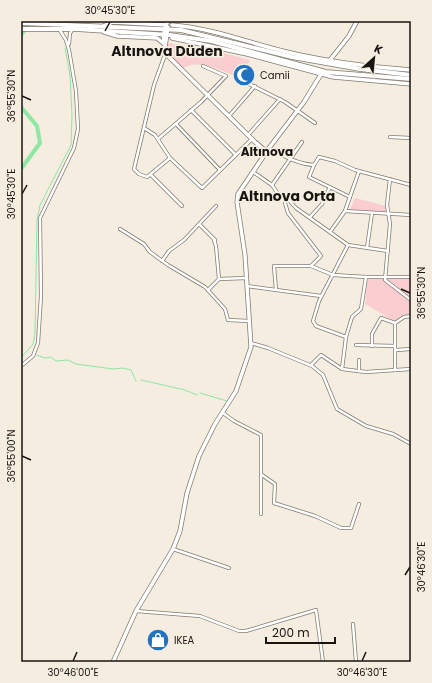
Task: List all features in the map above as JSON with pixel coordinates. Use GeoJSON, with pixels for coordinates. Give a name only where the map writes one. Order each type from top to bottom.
{"type":"FeatureCollection","features":[{"type":"Feature","properties":{"kind":"main road"},"geometry":{"type":"LineString","coordinates":[[21,23],[166,28],[192,32],[292,57],[330,62],[360,69],[411,75]]}},
{"type":"Feature","properties":{"kind":"main road"},"geometry":{"type":"LineString","coordinates":[[21,30],[73,29],[101,31],[166,28],[193,38],[321,72],[411,79]]}},
{"type":"Feature","properties":{"kind":"main road"},"geometry":{"type":"LineString","coordinates":[[321,72],[322,62]]}},
{"type":"Feature","properties":{"kind":"main road"},"geometry":{"type":"LineString","coordinates":[[330,62],[331,72]]}},
{"type":"Feature","properties":{"kind":"street"},"geometry":{"type":"LineString","coordinates":[[330,62],[349,36],[357,21]]}},
{"type":"Feature","properties":{"kind":"street"},"geometry":{"type":"LineString","coordinates":[[103,26],[113,22],[126,22],[166,28]]}},
{"type":"Feature","properties":{"kind":"street"},"geometry":{"type":"LineString","coordinates":[[172,25],[330,62],[411,70]]}},
{"type":"Feature","properties":{"kind":"street"},"geometry":{"type":"LineString","coordinates":[[163,43],[166,28]]}},
{"type":"Feature","properties":{"kind":"street"},"geometry":{"type":"LineString","coordinates":[[166,28],[166,49],[154,85],[134,169],[143,177],[151,174],[170,158]]}},
{"type":"Feature","properties":{"kind":"street"},"geometry":{"type":"LineString","coordinates":[[21,366],[33,356],[38,343],[41,296],[40,218],[74,148],[78,128],[76,91],[69,50],[66,40],[59,29]]}},
{"type":"Feature","properties":{"kind":"street"},"geometry":{"type":"LineString","coordinates":[[69,50],[69,36],[73,29]]}},
{"type":"Feature","properties":{"kind":"street"},"geometry":{"type":"LineString","coordinates":[[192,32],[198,30]]}},
{"type":"Feature","properties":{"kind":"street"},"geometry":{"type":"LineString","coordinates":[[101,31],[117,36],[158,38],[163,43],[168,56],[247,135],[268,150],[290,159],[314,165]]}},
{"type":"Feature","properties":{"kind":"street"},"geometry":{"type":"LineString","coordinates":[[172,38],[333,76],[411,84]]}},
{"type":"Feature","properties":{"kind":"street"},"geometry":{"type":"LineString","coordinates":[[193,38],[197,43]]}},
{"type":"Feature","properties":{"kind":"street"},"geometry":{"type":"LineString","coordinates":[[158,139],[192,110],[226,76],[203,66]]}},
{"type":"Feature","properties":{"kind":"street"},"geometry":{"type":"LineString","coordinates":[[114,662],[136,611],[173,549],[180,531],[193,471],[203,447],[236,391],[251,343],[248,286],[237,202],[238,194],[297,110],[321,72]]}},
{"type":"Feature","properties":{"kind":"street"},"geometry":{"type":"LineString","coordinates":[[245,82],[280,99],[315,123]]}},
{"type":"Feature","properties":{"kind":"street"},"geometry":{"type":"LineString","coordinates":[[229,116],[255,86]]}},
{"type":"Feature","properties":{"kind":"street"},"geometry":{"type":"LineString","coordinates":[[247,135],[280,99]]}},
{"type":"Feature","properties":{"kind":"street"},"geometry":{"type":"LineString","coordinates":[[192,110],[236,155]]}},
{"type":"Feature","properties":{"kind":"street"},"geometry":{"type":"LineString","coordinates":[[176,124],[220,170]]}},
{"type":"Feature","properties":{"kind":"street"},"geometry":{"type":"LineString","coordinates":[[144,128],[158,139],[170,158],[202,188],[252,139]]}},
{"type":"Feature","properties":{"kind":"street"},"geometry":{"type":"LineString","coordinates":[[390,137],[411,138]]}},
{"type":"Feature","properties":{"kind":"street"},"geometry":{"type":"LineString","coordinates":[[272,185],[302,142]]}},
{"type":"Feature","properties":{"kind":"street"},"geometry":{"type":"LineString","coordinates":[[350,197],[309,177],[319,157],[335,161],[359,171],[411,185]]}},
{"type":"Feature","properties":{"kind":"street"},"geometry":{"type":"LineString","coordinates":[[330,232],[345,211],[359,171]]}},
{"type":"Feature","properties":{"kind":"street"},"geometry":{"type":"LineString","coordinates":[[253,172],[272,185],[278,194],[287,198],[296,208],[348,245],[388,251]]}},
{"type":"Feature","properties":{"kind":"street"},"geometry":{"type":"LineString","coordinates":[[151,174],[182,206]]}},
{"type":"Feature","properties":{"kind":"street"},"geometry":{"type":"LineString","coordinates":[[390,179],[388,214],[390,224],[385,280],[411,300]]}},
{"type":"Feature","properties":{"kind":"street"},"geometry":{"type":"LineString","coordinates":[[310,218],[322,204],[330,187]]}},
{"type":"Feature","properties":{"kind":"street"},"geometry":{"type":"LineString","coordinates":[[287,198],[285,202],[288,213],[321,256],[311,266]]}},
{"type":"Feature","properties":{"kind":"street"},"geometry":{"type":"LineString","coordinates":[[162,261],[169,251],[184,240],[216,206]]}},
{"type":"Feature","properties":{"kind":"street"},"geometry":{"type":"LineString","coordinates":[[345,211],[411,215]]}},
{"type":"Feature","properties":{"kind":"street"},"geometry":{"type":"LineString","coordinates":[[367,248],[372,213]]}},
{"type":"Feature","properties":{"kind":"street"},"geometry":{"type":"LineString","coordinates":[[199,224],[215,240],[220,279]]}},
{"type":"Feature","properties":{"kind":"street"},"geometry":{"type":"LineString","coordinates":[[120,229],[144,244],[150,252],[162,261],[189,276],[208,290],[225,308],[228,320],[249,321]]}},
{"type":"Feature","properties":{"kind":"street"},"geometry":{"type":"LineString","coordinates":[[346,337],[324,330],[314,324],[313,319],[321,296],[348,245]]}},
{"type":"Feature","properties":{"kind":"street"},"geometry":{"type":"LineString","coordinates":[[276,290],[274,266],[311,266],[333,275],[411,277]]}},
{"type":"Feature","properties":{"kind":"street"},"geometry":{"type":"LineString","coordinates":[[342,369],[346,337],[352,318],[361,309],[366,277]]}},
{"type":"Feature","properties":{"kind":"street"},"geometry":{"type":"LineString","coordinates":[[208,290],[220,279],[247,278]]}},
{"type":"Feature","properties":{"kind":"street"},"geometry":{"type":"LineString","coordinates":[[248,286],[321,296]]}},
{"type":"Feature","properties":{"kind":"street"},"geometry":{"type":"LineString","coordinates":[[372,346],[372,334],[381,318],[395,323],[411,316]]}},
{"type":"Feature","properties":{"kind":"street"},"geometry":{"type":"LineString","coordinates":[[395,323],[395,370]]}},
{"type":"Feature","properties":{"kind":"street"},"geometry":{"type":"LineString","coordinates":[[251,343],[311,365],[323,375],[337,409],[366,426],[393,434],[411,444]]}},
{"type":"Feature","properties":{"kind":"street"},"geometry":{"type":"LineString","coordinates":[[356,345],[395,346]]}},
{"type":"Feature","properties":{"kind":"street"},"geometry":{"type":"LineString","coordinates":[[396,350],[411,349]]}},
{"type":"Feature","properties":{"kind":"street"},"geometry":{"type":"LineString","coordinates":[[311,365],[321,355],[342,369],[359,371],[411,369]]}},
{"type":"Feature","properties":{"kind":"street"},"geometry":{"type":"LineString","coordinates":[[359,371],[360,360]]}},
{"type":"Feature","properties":{"kind":"street"},"geometry":{"type":"LineString","coordinates":[[223,413],[234,421],[261,435],[261,514]]}},
{"type":"Feature","properties":{"kind":"street"},"geometry":{"type":"LineString","coordinates":[[262,475],[275,484],[274,503],[316,516],[341,528],[351,528],[359,504]]}},
{"type":"Feature","properties":{"kind":"street"},"geometry":{"type":"LineString","coordinates":[[173,549],[228,568]]}},
{"type":"Feature","properties":{"kind":"street"},"geometry":{"type":"LineString","coordinates":[[136,611],[200,616],[239,631],[246,632],[316,610],[323,662]]}},
{"type":"Feature","properties":{"kind":"street"},"geometry":{"type":"LineString","coordinates":[[353,624],[356,662]]}},
{"type":"Feature","properties":{"kind":"shaded area"},"geometry":{"type":"Polygon","coordinates":[[[167,43],[204,48],[250,60],[248,64],[238,64],[236,76],[210,66],[196,65],[183,68],[169,56],[167,43]]]}},
{"type":"Feature","properties":{"kind":"shaded area"},"geometry":{"type":"Polygon","coordinates":[[[355,198],[386,206],[387,212],[350,210],[355,198]]]}},
{"type":"Feature","properties":{"kind":"shaded area"},"geometry":{"type":"Polygon","coordinates":[[[369,279],[411,279],[411,314],[403,315],[394,321],[365,304],[367,282],[369,279]]]}},
{"type":"Feature","properties":{"kind":"waterway"},"geometry":{"type":"LineString","coordinates":[[21,35],[31,21]]}},
{"type":"Feature","properties":{"kind":"waterway"},"geometry":{"type":"LineString","coordinates":[[21,358],[33,344],[35,334],[37,220],[40,205],[71,145],[72,116],[70,75],[65,48]]}},
{"type":"Feature","properties":{"kind":"waterway"},"geometry":{"type":"LineString","coordinates":[[21,107],[37,126],[40,143],[21,169]]}},
{"type":"Feature","properties":{"kind":"waterway"},"geometry":{"type":"LineString","coordinates":[[37,355],[45,358],[51,357],[56,361],[68,360],[76,364],[131,370],[136,381]]}},
{"type":"Feature","properties":{"kind":"waterway"},"geometry":{"type":"LineString","coordinates":[[141,380],[185,390],[197,395]]}},
{"type":"Feature","properties":{"kind":"waterway"},"geometry":{"type":"LineString","coordinates":[[200,393],[227,401]]}},
{"type":"Feature","properties":{"kind":"place","name":"Camii"},"geometry":{"type":"Point","coordinates":[244,75]}},
{"type":"Feature","properties":{"kind":"place","name":"IKEA"},"geometry":{"type":"Point","coordinates":[158,640]}},
{"type":"Feature","properties":{"kind":"district","name":"Altınova Düden"},"geometry":{"type":"Point","coordinates":[167,51]}},
{"type":"Feature","properties":{"kind":"district","name":"Altınova"},"geometry":{"type":"Point","coordinates":[267,152]}},
{"type":"Feature","properties":{"kind":"district","name":"Altınova Orta"},"geometry":{"type":"Point","coordinates":[287,196]}}]}
